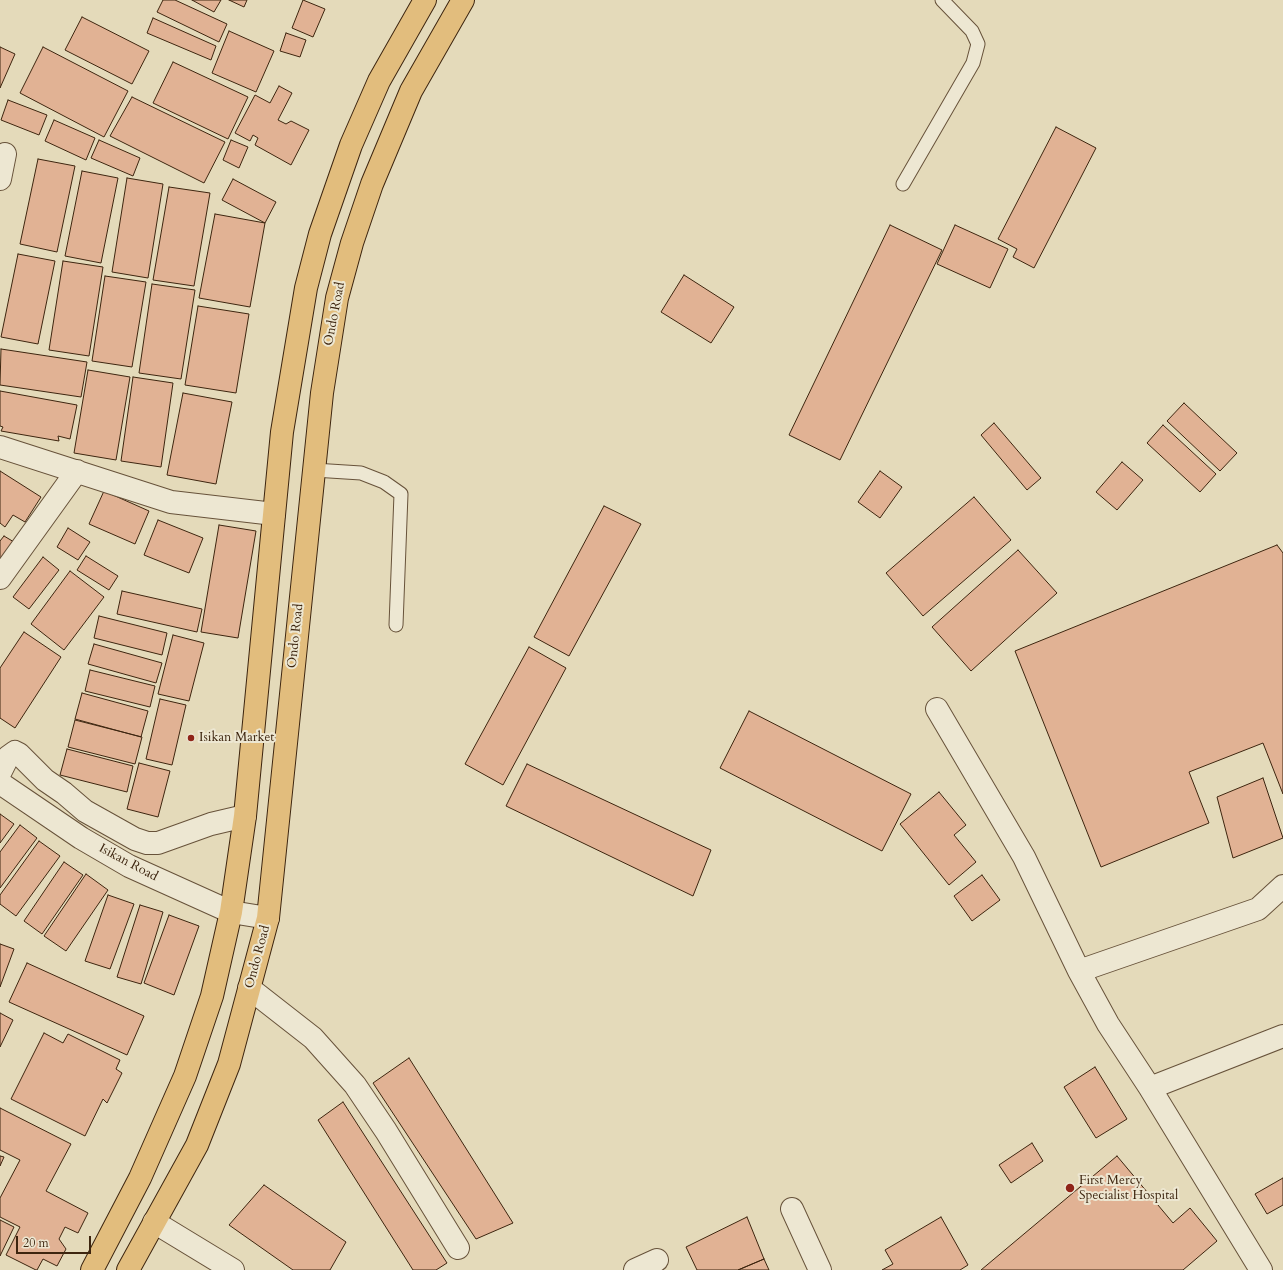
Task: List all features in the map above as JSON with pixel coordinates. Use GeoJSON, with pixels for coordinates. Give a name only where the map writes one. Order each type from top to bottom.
{"type":"FeatureCollection","features":[{"type":"Feature","properties":{"kind":"main road"},"geometry":{"type":"LineString","coordinates":[[92,1270],[140,1178],[185,1076],[212,996],[231,912],[245,816],[283,425],[306,288],[320,234],[351,145],[380,81],[426,0]]}},
{"type":"Feature","properties":{"kind":"main road","name":"Ondo Road"},"geometry":{"type":"LineString","coordinates":[[128,1270],[197,1145],[229,1064],[268,918],[322,393],[337,298],[352,243],[372,184],[411,91],[463,0]]}},
{"type":"Feature","properties":{"kind":"street"},"geometry":{"type":"LineString","coordinates":[[0,179],[5,154]]}},
{"type":"Feature","properties":{"kind":"street"},"geometry":{"type":"LineString","coordinates":[[0,447],[171,502],[274,514]]}},
{"type":"Feature","properties":{"kind":"street"},"geometry":{"type":"LineString","coordinates":[[0,578],[77,472]]}},
{"type":"Feature","properties":{"kind":"street"},"geometry":{"type":"LineString","coordinates":[[937,709],[1024,858],[1079,971],[1108,1024],[1150,1088],[1261,1270]]}},
{"type":"Feature","properties":{"kind":"street"},"geometry":{"type":"LineString","coordinates":[[0,773],[8,757],[15,752],[19,754],[45,780],[64,793],[85,811],[134,839],[147,843],[158,843],[212,824],[245,816]]}},
{"type":"Feature","properties":{"kind":"street","name":"Isikan Road"},"geometry":{"type":"LineString","coordinates":[[0,783],[81,838],[129,866],[231,912],[268,918]]}},
{"type":"Feature","properties":{"kind":"street"},"geometry":{"type":"LineString","coordinates":[[1079,971],[1258,909],[1283,886]]}},
{"type":"Feature","properties":{"kind":"street"},"geometry":{"type":"LineString","coordinates":[[249,988],[313,1038],[355,1085],[386,1131],[458,1248]]}},
{"type":"Feature","properties":{"kind":"street"},"geometry":{"type":"LineString","coordinates":[[1150,1088],[1283,1036]]}},
{"type":"Feature","properties":{"kind":"street"},"geometry":{"type":"LineString","coordinates":[[792,1209],[820,1270]]}},
{"type":"Feature","properties":{"kind":"street"},"geometry":{"type":"LineString","coordinates":[[154,1222],[234,1270]]}},
{"type":"Feature","properties":{"kind":"street"},"geometry":{"type":"LineString","coordinates":[[635,1270],[657,1260]]}},
{"type":"Feature","properties":{"kind":"lane"},"geometry":{"type":"LineString","coordinates":[[903,184],[973,63],[978,44],[972,31],[942,0]]}},
{"type":"Feature","properties":{"kind":"lane"},"geometry":{"type":"LineString","coordinates":[[314,470],[361,472],[384,482],[401,494],[396,625]]}},
{"type":"Feature","properties":{"kind":"building"},"geometry":{"type":"Polygon","coordinates":[[[163,0],[175,0],[227,24],[219,42],[157,12],[163,0]]]}},
{"type":"Feature","properties":{"kind":"building"},"geometry":{"type":"Polygon","coordinates":[[[192,0],[221,0],[214,12],[192,0]]]}},
{"type":"Feature","properties":{"kind":"building"},"geometry":{"type":"Polygon","coordinates":[[[229,0],[247,0],[244,7],[229,0]]]}},
{"type":"Feature","properties":{"kind":"building"},"geometry":{"type":"Polygon","coordinates":[[[303,0],[325,9],[313,37],[292,28],[303,0]]]}},
{"type":"Feature","properties":{"kind":"building"},"geometry":{"type":"Polygon","coordinates":[[[82,17],[149,51],[132,84],[65,50],[82,17]]]}},
{"type":"Feature","properties":{"kind":"building"},"geometry":{"type":"Polygon","coordinates":[[[153,18],[216,46],[211,60],[147,33],[153,18]]]}},
{"type":"Feature","properties":{"kind":"building"},"geometry":{"type":"Polygon","coordinates":[[[229,31],[274,51],[256,92],[212,73],[229,31]]]}},
{"type":"Feature","properties":{"kind":"building"},"geometry":{"type":"Polygon","coordinates":[[[286,33],[306,40],[300,57],[280,51],[286,33]]]}},
{"type":"Feature","properties":{"kind":"building"},"geometry":{"type":"Polygon","coordinates":[[[0,47],[15,54],[0,88],[0,47]]]}},
{"type":"Feature","properties":{"kind":"building"},"geometry":{"type":"Polygon","coordinates":[[[43,47],[128,91],[104,137],[20,93],[43,47]]]}},
{"type":"Feature","properties":{"kind":"building"},"geometry":{"type":"Polygon","coordinates":[[[173,62],[248,97],[228,139],[153,103],[173,62]]]}},
{"type":"Feature","properties":{"kind":"building"},"geometry":{"type":"Polygon","coordinates":[[[279,86],[292,93],[278,120],[286,124],[291,121],[309,130],[291,165],[255,145],[258,138],[253,135],[250,141],[235,133],[255,95],[270,103],[279,86]]]}},
{"type":"Feature","properties":{"kind":"building"},"geometry":{"type":"Polygon","coordinates":[[[132,97],[225,142],[204,183],[110,136],[132,97]]]}},
{"type":"Feature","properties":{"kind":"building"},"geometry":{"type":"Polygon","coordinates":[[[8,100],[47,115],[39,135],[1,120],[8,100]]]}},
{"type":"Feature","properties":{"kind":"building"},"geometry":{"type":"Polygon","coordinates":[[[54,120],[95,138],[86,160],[45,141],[54,120]]]}},
{"type":"Feature","properties":{"kind":"building"},"geometry":{"type":"Polygon","coordinates":[[[1056,127],[1096,148],[1034,268],[1013,257],[1017,249],[998,239],[1056,127]]]}},
{"type":"Feature","properties":{"kind":"building"},"geometry":{"type":"Polygon","coordinates":[[[99,140],[140,158],[133,176],[91,158],[99,140]]]}},
{"type":"Feature","properties":{"kind":"building"},"geometry":{"type":"Polygon","coordinates":[[[231,140],[248,147],[239,168],[223,160],[231,140]]]}},
{"type":"Feature","properties":{"kind":"building"},"geometry":{"type":"Polygon","coordinates":[[[38,159],[75,166],[57,252],[20,244],[38,159]]]}},
{"type":"Feature","properties":{"kind":"building"},"geometry":{"type":"Polygon","coordinates":[[[82,171],[118,178],[101,263],[65,256],[82,171]]]}},
{"type":"Feature","properties":{"kind":"building"},"geometry":{"type":"Polygon","coordinates":[[[127,178],[163,184],[148,278],[112,272],[127,178]]]}},
{"type":"Feature","properties":{"kind":"building"},"geometry":{"type":"Polygon","coordinates":[[[233,179],[276,202],[265,223],[222,200],[233,179]]]}},
{"type":"Feature","properties":{"kind":"building"},"geometry":{"type":"Polygon","coordinates":[[[169,187],[210,193],[194,286],[153,280],[169,187]]]}},
{"type":"Feature","properties":{"kind":"building"},"geometry":{"type":"Polygon","coordinates":[[[215,214],[265,223],[250,307],[199,298],[215,214]]]}},
{"type":"Feature","properties":{"kind":"building"},"geometry":{"type":"Polygon","coordinates":[[[890,225],[942,250],[840,460],[789,435],[890,225]]]}},
{"type":"Feature","properties":{"kind":"building"},"geometry":{"type":"Polygon","coordinates":[[[955,225],[1008,249],[990,288],[937,264],[955,225]]]}},
{"type":"Feature","properties":{"kind":"building"},"geometry":{"type":"Polygon","coordinates":[[[18,254],[55,261],[38,344],[1,337],[18,254]]]}},
{"type":"Feature","properties":{"kind":"building"},"geometry":{"type":"Polygon","coordinates":[[[63,261],[103,267],[89,356],[49,350],[63,261]]]}},
{"type":"Feature","properties":{"kind":"building"},"geometry":{"type":"Polygon","coordinates":[[[684,275],[734,307],[711,343],[661,312],[684,275]]]}},
{"type":"Feature","properties":{"kind":"building"},"geometry":{"type":"Polygon","coordinates":[[[105,276],[146,282],[132,367],[92,361],[105,276]]]}},
{"type":"Feature","properties":{"kind":"building"},"geometry":{"type":"Polygon","coordinates":[[[152,284],[195,290],[181,379],[139,373],[152,284]]]}},
{"type":"Feature","properties":{"kind":"building"},"geometry":{"type":"Polygon","coordinates":[[[198,306],[249,314],[236,393],[185,385],[198,306]]]}},
{"type":"Feature","properties":{"kind":"building"},"geometry":{"type":"Polygon","coordinates":[[[1,349],[87,362],[81,397],[0,385],[1,349]]]}},
{"type":"Feature","properties":{"kind":"building"},"geometry":{"type":"Polygon","coordinates":[[[88,370],[130,377],[116,460],[74,453],[88,370]]]}},
{"type":"Feature","properties":{"kind":"building"},"geometry":{"type":"Polygon","coordinates":[[[133,377],[173,383],[161,467],[121,461],[133,377]]]}},
{"type":"Feature","properties":{"kind":"building"},"geometry":{"type":"Polygon","coordinates":[[[0,391],[77,405],[70,439],[58,436],[59,441],[1,431],[3,427],[0,426],[0,391]]]}},
{"type":"Feature","properties":{"kind":"building"},"geometry":{"type":"Polygon","coordinates":[[[183,393],[232,402],[216,484],[167,475],[183,393]]]}},
{"type":"Feature","properties":{"kind":"building"},"geometry":{"type":"Polygon","coordinates":[[[1184,403],[1237,453],[1220,471],[1167,421],[1184,403]]]}},
{"type":"Feature","properties":{"kind":"building"},"geometry":{"type":"Polygon","coordinates":[[[994,423],[1041,478],[1027,490],[981,435],[994,423]]]}},
{"type":"Feature","properties":{"kind":"building"},"geometry":{"type":"Polygon","coordinates":[[[1163,425],[1216,474],[1200,492],[1147,443],[1163,425]]]}},
{"type":"Feature","properties":{"kind":"building"},"geometry":{"type":"Polygon","coordinates":[[[1122,462],[1143,480],[1117,510],[1096,492],[1122,462]]]}},
{"type":"Feature","properties":{"kind":"building"},"geometry":{"type":"Polygon","coordinates":[[[0,471],[41,497],[25,522],[13,515],[5,527],[0,523],[0,471]]]}},
{"type":"Feature","properties":{"kind":"building"},"geometry":{"type":"Polygon","coordinates":[[[880,471],[902,487],[880,518],[858,502],[880,471]]]}},
{"type":"Feature","properties":{"kind":"building"},"geometry":{"type":"Polygon","coordinates":[[[104,491],[149,511],[135,544],[89,524],[104,491]]]}},
{"type":"Feature","properties":{"kind":"building"},"geometry":{"type":"Polygon","coordinates":[[[974,497],[1011,540],[923,616],[886,573],[974,497]]]}},
{"type":"Feature","properties":{"kind":"building"},"geometry":{"type":"Polygon","coordinates":[[[604,506],[641,524],[569,656],[534,637],[604,506]]]}},
{"type":"Feature","properties":{"kind":"building"},"geometry":{"type":"Polygon","coordinates":[[[158,520],[203,538],[189,573],[144,555],[158,520]]]}},
{"type":"Feature","properties":{"kind":"building"},"geometry":{"type":"Polygon","coordinates":[[[219,525],[256,531],[238,638],[201,632],[219,525]]]}},
{"type":"Feature","properties":{"kind":"building"},"geometry":{"type":"Polygon","coordinates":[[[68,528],[90,542],[78,560],[57,547],[68,528]]]}},
{"type":"Feature","properties":{"kind":"building"},"geometry":{"type":"Polygon","coordinates":[[[4,536],[14,542],[0,562],[0,541],[4,536]]]}},
{"type":"Feature","properties":{"kind":"building"},"geometry":{"type":"Polygon","coordinates":[[[1277,545],[1283,553],[1283,794],[1263,743],[1189,772],[1209,823],[1101,867],[1015,651],[1277,545]]]}},
{"type":"Feature","properties":{"kind":"building"},"geometry":{"type":"Polygon","coordinates":[[[1018,550],[1057,593],[971,671],[932,627],[1018,550]]]}},
{"type":"Feature","properties":{"kind":"building"},"geometry":{"type":"Polygon","coordinates":[[[86,556],[118,576],[109,590],[77,570],[86,556]]]}},
{"type":"Feature","properties":{"kind":"building"},"geometry":{"type":"Polygon","coordinates":[[[43,557],[59,570],[29,609],[13,597],[43,557]]]}},
{"type":"Feature","properties":{"kind":"building"},"geometry":{"type":"Polygon","coordinates":[[[70,571],[104,597],[64,650],[31,624],[70,571]]]}},
{"type":"Feature","properties":{"kind":"building"},"geometry":{"type":"Polygon","coordinates":[[[122,591],[202,609],[197,632],[117,614],[122,591]]]}},
{"type":"Feature","properties":{"kind":"building"},"geometry":{"type":"Polygon","coordinates":[[[99,616],[167,633],[162,655],[94,638],[99,616]]]}},
{"type":"Feature","properties":{"kind":"building"},"geometry":{"type":"Polygon","coordinates":[[[24,632],[61,657],[15,728],[0,718],[0,668],[24,632]]]}},
{"type":"Feature","properties":{"kind":"building"},"geometry":{"type":"Polygon","coordinates":[[[173,635],[204,643],[189,701],[158,694],[173,635]]]}},
{"type":"Feature","properties":{"kind":"building"},"geometry":{"type":"Polygon","coordinates":[[[94,644],[162,663],[156,683],[88,664],[94,644]]]}},
{"type":"Feature","properties":{"kind":"building"},"geometry":{"type":"Polygon","coordinates":[[[529,647],[566,668],[503,785],[465,764],[529,647]]]}},
{"type":"Feature","properties":{"kind":"building"},"geometry":{"type":"Polygon","coordinates":[[[90,670],[155,686],[150,707],[85,691],[90,670]]]}},
{"type":"Feature","properties":{"kind":"building"},"geometry":{"type":"Polygon","coordinates":[[[82,693],[148,711],[141,737],[75,719],[82,693]]]}},
{"type":"Feature","properties":{"kind":"building"},"geometry":{"type":"Polygon","coordinates":[[[160,699],[186,705],[172,765],[146,759],[160,699]]]}},
{"type":"Feature","properties":{"kind":"building"},"geometry":{"type":"Polygon","coordinates":[[[749,711],[911,794],[882,851],[720,768],[749,711]]]}},
{"type":"Feature","properties":{"kind":"building"},"geometry":{"type":"Polygon","coordinates":[[[75,720],[142,737],[135,764],[68,747],[75,720]]]}},
{"type":"Feature","properties":{"kind":"building"},"geometry":{"type":"Polygon","coordinates":[[[67,749],[133,766],[127,792],[60,775],[67,749]]]}},
{"type":"Feature","properties":{"kind":"building"},"geometry":{"type":"Polygon","coordinates":[[[139,763],[170,771],[158,817],[127,809],[139,763]]]}},
{"type":"Feature","properties":{"kind":"building"},"geometry":{"type":"Polygon","coordinates":[[[527,764],[711,850],[693,896],[506,806],[527,764]]]}},
{"type":"Feature","properties":{"kind":"building"},"geometry":{"type":"Polygon","coordinates":[[[1263,778],[1283,838],[1233,858],[1217,797],[1263,778]]]}},
{"type":"Feature","properties":{"kind":"building"},"geometry":{"type":"Polygon","coordinates":[[[939,792],[966,825],[954,835],[976,862],[949,885],[900,824],[939,792]]]}},
{"type":"Feature","properties":{"kind":"building"},"geometry":{"type":"Polygon","coordinates":[[[0,814],[14,824],[0,843],[0,814]]]}},
{"type":"Feature","properties":{"kind":"building"},"geometry":{"type":"Polygon","coordinates":[[[20,825],[37,838],[0,888],[0,852],[20,825]]]}},
{"type":"Feature","properties":{"kind":"building"},"geometry":{"type":"Polygon","coordinates":[[[39,841],[60,856],[16,916],[0,904],[0,895],[39,841]]]}},
{"type":"Feature","properties":{"kind":"building"},"geometry":{"type":"Polygon","coordinates":[[[64,862],[83,875],[42,934],[24,921],[64,862]]]}},
{"type":"Feature","properties":{"kind":"building"},"geometry":{"type":"Polygon","coordinates":[[[86,874],[108,890],[66,951],[44,936],[86,874]]]}},
{"type":"Feature","properties":{"kind":"building"},"geometry":{"type":"Polygon","coordinates":[[[982,875],[1000,900],[972,921],[954,896],[982,875]]]}},
{"type":"Feature","properties":{"kind":"building"},"geometry":{"type":"Polygon","coordinates":[[[108,895],[134,904],[110,969],[85,961],[108,895]]]}},
{"type":"Feature","properties":{"kind":"building"},"geometry":{"type":"Polygon","coordinates":[[[140,905],[163,912],[141,984],[117,977],[140,905]]]}},
{"type":"Feature","properties":{"kind":"building"},"geometry":{"type":"Polygon","coordinates":[[[169,915],[199,926],[174,995],[144,983],[169,915]]]}},
{"type":"Feature","properties":{"kind":"building"},"geometry":{"type":"Polygon","coordinates":[[[0,944],[14,949],[0,987],[0,944]]]}},
{"type":"Feature","properties":{"kind":"building"},"geometry":{"type":"Polygon","coordinates":[[[27,963],[144,1016],[127,1055],[9,1002],[27,963]]]}},
{"type":"Feature","properties":{"kind":"building"},"geometry":{"type":"Polygon","coordinates":[[[0,1013],[13,1020],[0,1047],[0,1013]]]}},
{"type":"Feature","properties":{"kind":"building"},"geometry":{"type":"Polygon","coordinates":[[[44,1033],[63,1043],[68,1034],[120,1060],[116,1069],[122,1073],[107,1103],[103,1099],[85,1136],[11,1099],[44,1033]]]}},
{"type":"Feature","properties":{"kind":"building"},"geometry":{"type":"Polygon","coordinates":[[[409,1058],[513,1223],[476,1239],[373,1083],[409,1058]]]}},
{"type":"Feature","properties":{"kind":"building"},"geometry":{"type":"Polygon","coordinates":[[[1095,1067],[1127,1119],[1096,1138],[1064,1087],[1095,1067]]]}},
{"type":"Feature","properties":{"kind":"building"},"geometry":{"type":"Polygon","coordinates":[[[343,1102],[447,1263],[436,1270],[413,1270],[318,1120],[343,1102]]]}},
{"type":"Feature","properties":{"kind":"building"},"geometry":{"type":"Polygon","coordinates":[[[0,1108],[71,1144],[46,1191],[88,1213],[78,1233],[65,1227],[59,1239],[66,1249],[57,1266],[43,1259],[36,1270],[6,1255],[20,1227],[0,1217],[0,1198],[20,1160],[0,1150],[0,1108]]]}},
{"type":"Feature","properties":{"kind":"building"},"geometry":{"type":"Polygon","coordinates":[[[1032,1143],[1043,1161],[1011,1183],[999,1165],[1032,1143]]]}},
{"type":"Feature","properties":{"kind":"building"},"geometry":{"type":"Polygon","coordinates":[[[0,1156],[4,1157],[0,1166],[0,1156]]]}},
{"type":"Feature","properties":{"kind":"building","name":"First Mercy Specialist Hospital"},"geometry":{"type":"Polygon","coordinates":[[[1117,1156],[1173,1223],[1190,1208],[1217,1241],[1183,1270],[981,1270],[1117,1156]]]}},
{"type":"Feature","properties":{"kind":"building"},"geometry":{"type":"Polygon","coordinates":[[[1283,1178],[1283,1205],[1267,1214],[1255,1194],[1283,1178]]]}},
{"type":"Feature","properties":{"kind":"building"},"geometry":{"type":"Polygon","coordinates":[[[264,1185],[346,1242],[330,1270],[293,1270],[229,1225],[264,1185]]]}},
{"type":"Feature","properties":{"kind":"building"},"geometry":{"type":"Polygon","coordinates":[[[747,1217],[764,1259],[738,1270],[697,1270],[686,1247],[747,1217]]]}},
{"type":"Feature","properties":{"kind":"building"},"geometry":{"type":"Polygon","coordinates":[[[941,1217],[968,1265],[960,1270],[882,1270],[893,1264],[885,1250],[941,1217]]]}},
{"type":"Feature","properties":{"kind":"building"},"geometry":{"type":"Polygon","coordinates":[[[0,1220],[14,1227],[0,1256],[0,1220]]]}},
{"type":"Feature","properties":{"kind":"building"},"geometry":{"type":"Polygon","coordinates":[[[764,1259],[769,1270],[738,1270],[764,1259]]]}},
{"type":"Feature","properties":{"kind":"place","name":"Isikan Market"},"geometry":{"type":"Point","coordinates":[191,738]}},
{"type":"Feature","properties":{"kind":"place","name":"First Mercy Specialist Hospital"},"geometry":{"type":"Point","coordinates":[1070,1188]}}]}
